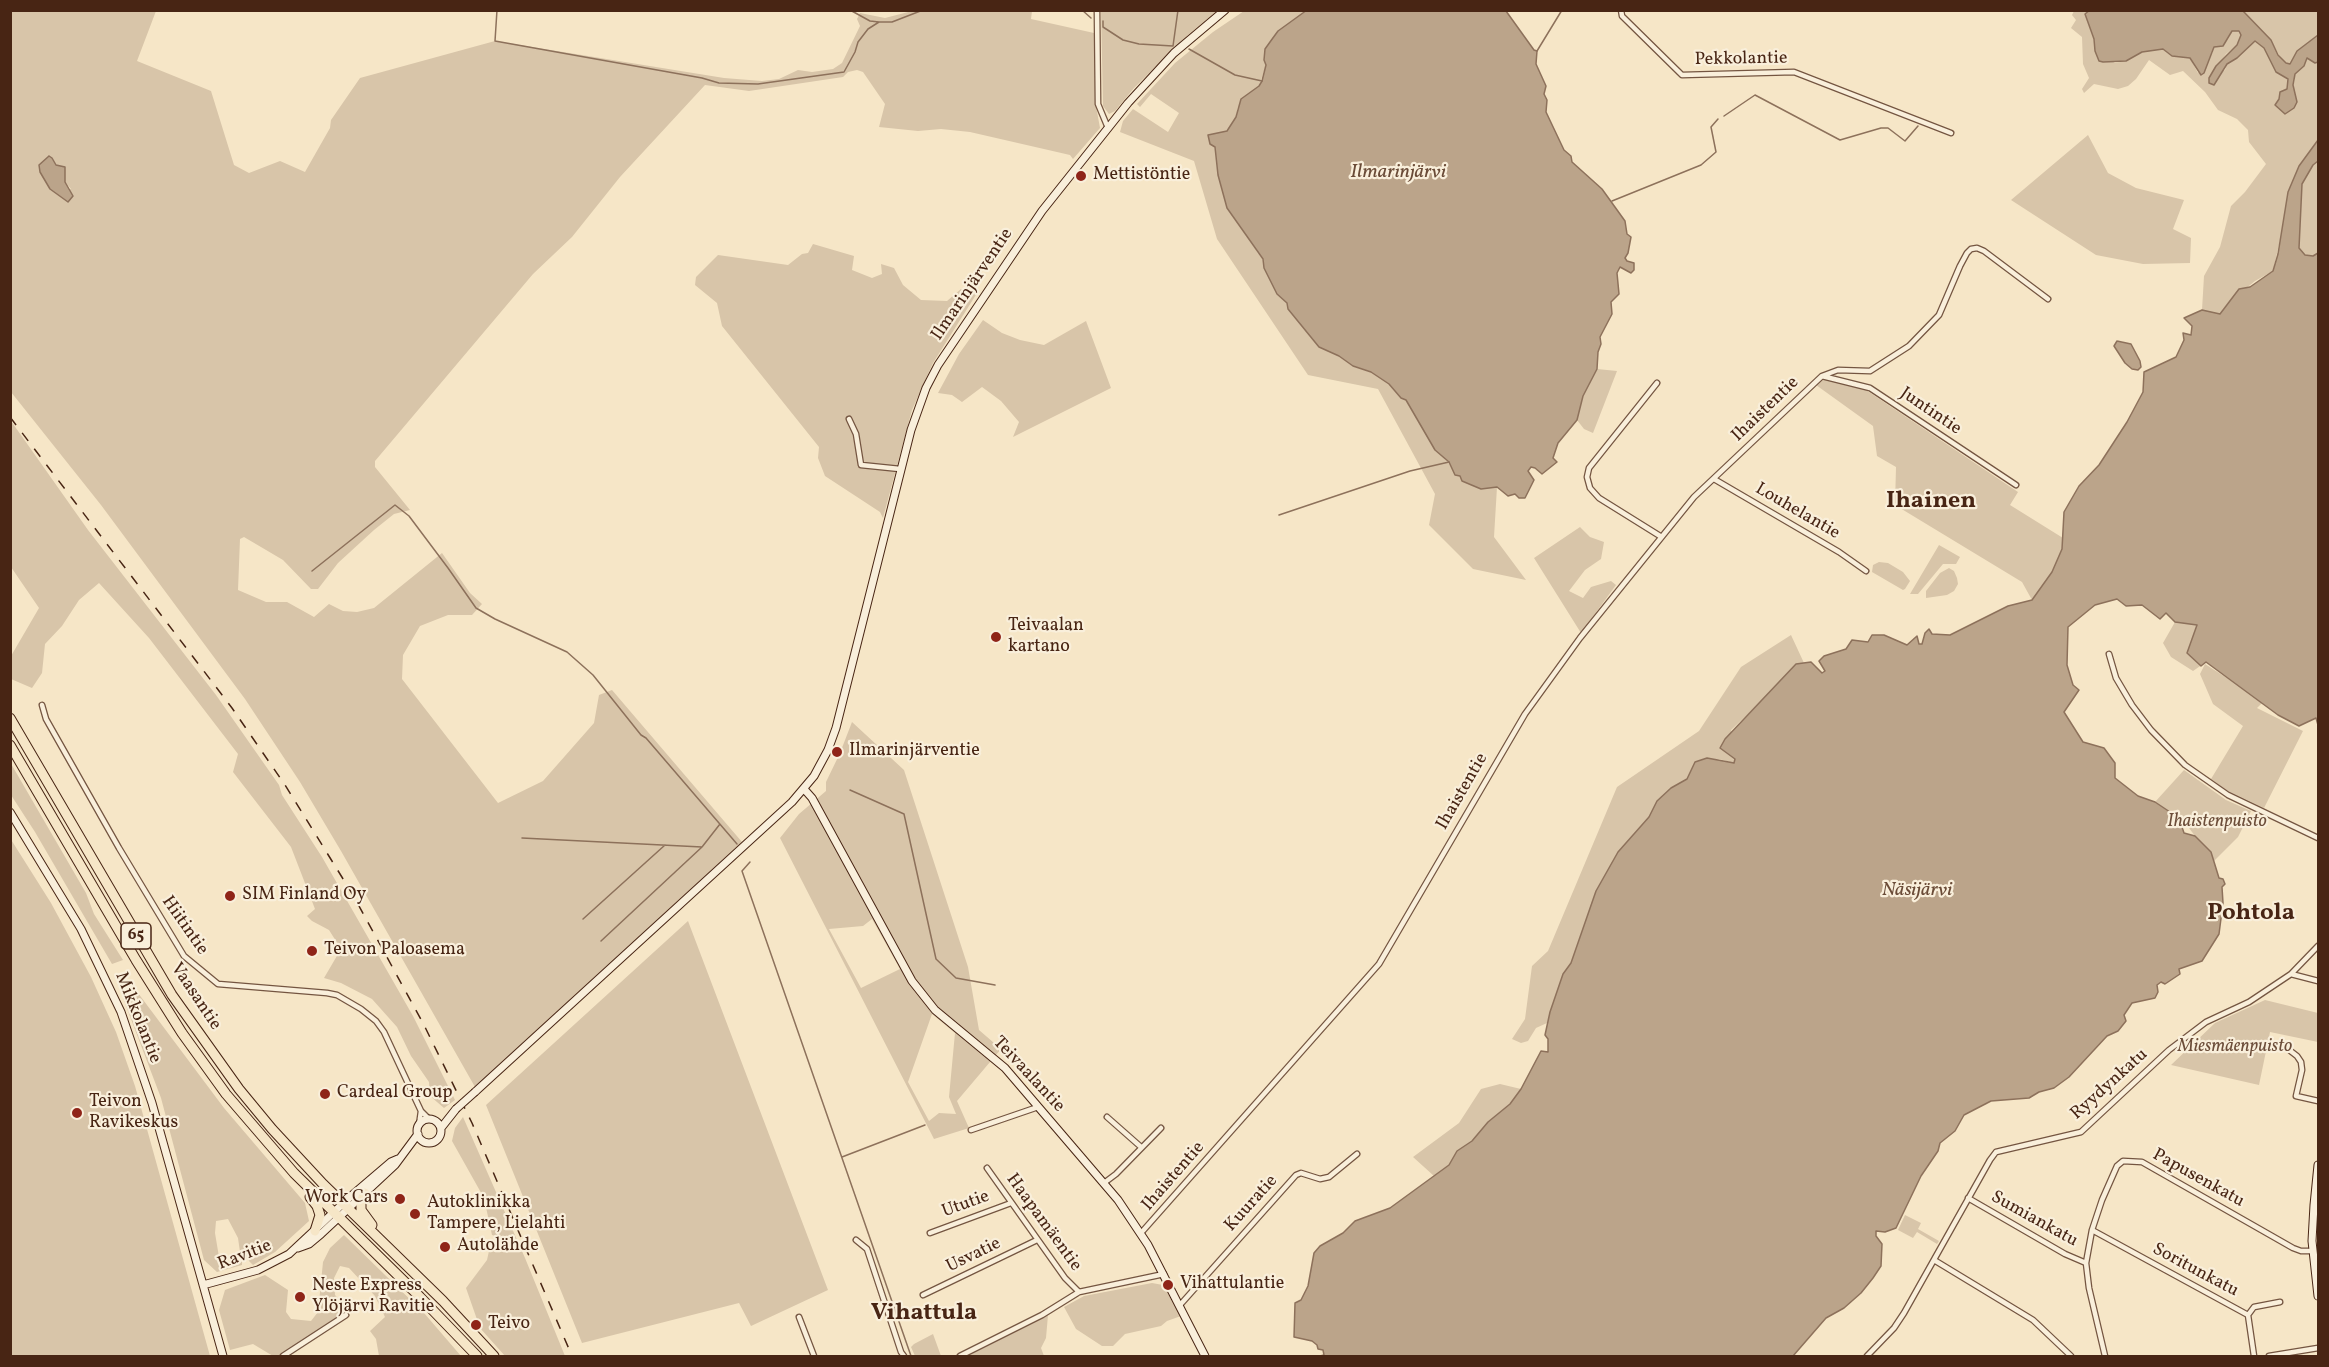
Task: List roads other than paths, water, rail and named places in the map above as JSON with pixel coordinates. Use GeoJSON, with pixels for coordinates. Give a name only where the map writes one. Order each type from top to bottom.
{"type":"FeatureCollection","features":[{"type":"Feature","properties":{"kind":"highway","name":"Vaasantie"},"geometry":{"type":"LineString","coordinates":[[10,718],[172,995],[246,1097],[277,1134],[345,1206]]}},
{"type":"Feature","properties":{"kind":"highway","name":"Vaasantie"},"geometry":{"type":"LineString","coordinates":[[10,745],[161,1002],[226,1094],[294,1173],[336,1215]]}},
{"type":"Feature","properties":{"kind":"highway","name":"65"},"geometry":{"type":"LineString","coordinates":[[294,1173],[300,1186],[317,1206],[320,1219],[315,1231]]}},
{"type":"Feature","properties":{"kind":"highway"},"geometry":{"type":"LineString","coordinates":[[365,1194],[361,1202],[362,1213],[395,1249],[398,1257]]}},
{"type":"Feature","properties":{"kind":"highway","name":"65"},"geometry":{"type":"LineString","coordinates":[[345,1206],[443,1301],[494,1356]]}},
{"type":"Feature","properties":{"kind":"highway","name":"65"},"geometry":{"type":"LineString","coordinates":[[336,1215],[477,1356]]}},
{"type":"Feature","properties":{"kind":"main road","name":"Ilmarinjärventie"},"geometry":{"type":"LineString","coordinates":[[441,1128],[456,1109],[804,789],[823,761],[836,728],[900,470],[919,406],[931,378],[949,347],[1042,211],[1108,128],[1161,66],[1200,29],[1225,10]]}},
{"type":"Feature","properties":{"kind":"main road","name":"Teivaalantie"},"geometry":{"type":"LineString","coordinates":[[804,789],[813,798],[912,981],[935,1010],[1005,1068],[1104,1183],[1142,1233],[1205,1356]]}},
{"type":"Feature","properties":{"kind":"main road","name":"Mikkolantie"},"geometry":{"type":"LineString","coordinates":[[10,812],[81,929],[121,1012],[152,1103],[224,1356]]}},
{"type":"Feature","properties":{"kind":"main road"},"geometry":{"type":"LineString","coordinates":[[345,1206],[365,1194],[395,1165],[418,1134],[419,1125],[432,1120],[446,1120]]}},
{"type":"Feature","properties":{"kind":"main road"},"geometry":{"type":"LineString","coordinates":[[410,1146],[437,1141],[441,1135],[441,1128],[432,1120]]}},
{"type":"Feature","properties":{"kind":"main road"},"geometry":{"type":"LineString","coordinates":[[418,1134],[423,1142]]}},
{"type":"Feature","properties":{"kind":"main road"},"geometry":{"type":"LineString","coordinates":[[345,1206],[391,1162],[398,1159]]}},
{"type":"Feature","properties":{"kind":"main road"},"geometry":{"type":"LineString","coordinates":[[2319,1165],[2313,1211],[2312,1251],[2319,1296]]}},
{"type":"Feature","properties":{"kind":"main road","name":"Ravitie"},"geometry":{"type":"LineString","coordinates":[[203,1285],[258,1270],[309,1244],[345,1206]]}},
{"type":"Feature","properties":{"kind":"main road","name":"Ravitie"},"geometry":{"type":"LineString","coordinates":[[296,1249],[336,1215]]}},
{"type":"Feature","properties":{"kind":"street"},"geometry":{"type":"LineString","coordinates":[[1097,10],[1098,104],[1108,128]]}},
{"type":"Feature","properties":{"kind":"street","name":"Pekkolantie"},"geometry":{"type":"LineString","coordinates":[[1621,10],[1622,16],[1682,75],[1794,72],[1951,133]]}},
{"type":"Feature","properties":{"kind":"street"},"geometry":{"type":"LineString","coordinates":[[1822,376],[1838,370],[1870,371],[1909,346],[1939,315],[1960,266],[1971,249],[1984,251],[2048,299]]}},
{"type":"Feature","properties":{"kind":"street","name":"Ihaistentie"},"geometry":{"type":"LineString","coordinates":[[1142,1233],[1380,964],[1524,714],[1660,536],[1694,496],[1822,376]]}},
{"type":"Feature","properties":{"kind":"street","name":"Juntintie"},"geometry":{"type":"LineString","coordinates":[[1822,376],[1870,388],[2016,485]]}},
{"type":"Feature","properties":{"kind":"street"},"geometry":{"type":"LineString","coordinates":[[1657,383],[1589,468],[1587,477],[1590,488],[1599,498],[1660,536]]}},
{"type":"Feature","properties":{"kind":"street"},"geometry":{"type":"LineString","coordinates":[[849,419],[856,434],[861,465],[900,470]]}},
{"type":"Feature","properties":{"kind":"street","name":"Louhelantie"},"geometry":{"type":"LineString","coordinates":[[1714,479],[1839,552],[1866,571]]}},
{"type":"Feature","properties":{"kind":"street"},"geometry":{"type":"LineString","coordinates":[[2109,654],[2116,678],[2137,712],[2186,765],[2228,795],[2319,838]]}},
{"type":"Feature","properties":{"kind":"street","name":"Hiitintie"},"geometry":{"type":"LineString","coordinates":[[42,705],[46,719],[118,848],[184,956],[218,984],[327,993],[337,995],[361,1009],[376,1021],[384,1032],[421,1111],[432,1120]]}},
{"type":"Feature","properties":{"kind":"street","name":"Ryydynkatu"},"geometry":{"type":"LineString","coordinates":[[1867,1356],[1894,1328],[1996,1152],[2081,1132],[2161,1057],[2219,1014],[2259,997],[2291,975],[2319,946]]}},
{"type":"Feature","properties":{"kind":"street"},"geometry":{"type":"LineString","coordinates":[[2291,975],[2319,981]]}},
{"type":"Feature","properties":{"kind":"street"},"geometry":{"type":"LineString","coordinates":[[2284,1047],[2297,1056],[2301,1062],[2302,1070],[2296,1096],[2319,1101]]}},
{"type":"Feature","properties":{"kind":"street"},"geometry":{"type":"LineString","coordinates":[[971,1130],[1038,1107]]}},
{"type":"Feature","properties":{"kind":"street"},"geometry":{"type":"LineString","coordinates":[[419,1125],[421,1111]]}},
{"type":"Feature","properties":{"kind":"street"},"geometry":{"type":"LineString","coordinates":[[1107,1117],[1141,1147]]}},
{"type":"Feature","properties":{"kind":"street"},"geometry":{"type":"LineString","coordinates":[[1104,1183],[1125,1166],[1161,1128]]}},
{"type":"Feature","properties":{"kind":"street","name":"Kuuratie"},"geometry":{"type":"LineString","coordinates":[[1180,1305],[1296,1175],[1301,1173],[1320,1179],[1329,1177],[1357,1154]]}},
{"type":"Feature","properties":{"kind":"street","name":"Papusenkatu"},"geometry":{"type":"LineString","coordinates":[[2105,1356],[2089,1288],[2086,1263],[2092,1230],[2102,1200],[2117,1166],[2123,1161],[2142,1162],[2293,1248],[2312,1251]]}},
{"type":"Feature","properties":{"kind":"street","name":"Haapamäentie"},"geometry":{"type":"LineString","coordinates":[[987,1168],[1065,1278],[1079,1292]]}},
{"type":"Feature","properties":{"kind":"street","name":"Sumiankatu"},"geometry":{"type":"LineString","coordinates":[[1968,1198],[2065,1254],[2086,1263]]}},
{"type":"Feature","properties":{"kind":"street","name":"Ututie"},"geometry":{"type":"LineString","coordinates":[[930,1233],[1011,1203]]}},
{"type":"Feature","properties":{"kind":"street","name":"Soritunkatu"},"geometry":{"type":"LineString","coordinates":[[2092,1230],[2248,1315],[2254,1356]]}},
{"type":"Feature","properties":{"kind":"street"},"geometry":{"type":"LineString","coordinates":[[856,1240],[867,1249],[904,1356]]}},
{"type":"Feature","properties":{"kind":"street","name":"Usvatie"},"geometry":{"type":"LineString","coordinates":[[923,1295],[1037,1240]]}},
{"type":"Feature","properties":{"kind":"street"},"geometry":{"type":"LineString","coordinates":[[1934,1260],[2033,1320],[2071,1356]]}},
{"type":"Feature","properties":{"kind":"street"},"geometry":{"type":"LineString","coordinates":[[960,1356],[1042,1315],[1079,1292],[1164,1274]]}},
{"type":"Feature","properties":{"kind":"street"},"geometry":{"type":"LineString","coordinates":[[2248,1315],[2254,1306],[2280,1302]]}},
{"type":"Feature","properties":{"kind":"street"},"geometry":{"type":"LineString","coordinates":[[283,1356],[346,1315]]}},
{"type":"Feature","properties":{"kind":"street"},"geometry":{"type":"LineString","coordinates":[[800,1317],[814,1356]]}},
{"type":"Feature","properties":{"kind":"street"},"geometry":{"type":"LineString","coordinates":[[2269,1356],[2319,1348]]}},
{"type":"Feature","properties":{"kind":"water","name":"Ilmarinjärvi"},"geometry":{"type":"Polygon","coordinates":[[[1307,10],[1506,11],[1537,51],[1536,64],[1546,86],[1544,94],[1547,100],[1546,112],[1564,150],[1571,156],[1572,162],[1602,189],[1625,221],[1627,234],[1631,237],[1625,258],[1634,263],[1634,270],[1631,273],[1620,267],[1617,273],[1619,294],[1611,302],[1612,314],[1600,337],[1597,369],[1583,396],[1577,420],[1558,443],[1553,458],[1557,462],[1542,474],[1531,467],[1528,471],[1534,480],[1525,498],[1519,498],[1515,494],[1508,496],[1497,487],[1481,489],[1462,481],[1460,476],[1455,475],[1449,462],[1435,450],[1406,400],[1401,398],[1389,384],[1371,372],[1353,366],[1339,356],[1319,347],[1288,309],[1287,303],[1277,294],[1264,268],[1263,259],[1227,208],[1218,175],[1215,147],[1210,144],[1208,135],[1227,131],[1236,117],[1241,99],[1259,86],[1262,81],[1266,65],[1265,49],[1278,31],[1307,10]]]}},
{"type":"Feature","properties":{"kind":"water"},"geometry":{"type":"Polygon","coordinates":[[[2090,10],[2243,11],[2271,40],[2278,55],[2286,63],[2290,64],[2297,51],[2318,35],[2318,62],[2315,63],[2307,58],[2304,66],[2295,74],[2293,85],[2297,102],[2294,108],[2285,114],[2275,105],[2280,92],[2287,89],[2288,79],[2276,72],[2264,48],[2255,41],[2227,64],[2214,85],[2209,83],[2209,78],[2216,66],[2237,45],[2241,35],[2239,31],[2232,31],[2223,46],[2214,47],[2204,73],[2201,75],[2190,58],[2172,56],[2163,49],[2142,52],[2126,61],[2103,62],[2099,61],[2095,51],[2094,39],[2085,14],[2090,10]]]}},
{"type":"Feature","properties":{"kind":"water","name":"Näsijärvi"},"geometry":{"type":"Polygon","coordinates":[[[2318,140],[2318,161],[2313,165],[2302,184],[2299,248],[2305,255],[2313,256],[2318,253],[2318,725],[2316,718],[2299,726],[2278,715],[2206,662],[2201,666],[2187,653],[2197,625],[2175,622],[2166,613],[2160,619],[2142,605],[2126,606],[2117,599],[2095,605],[2068,627],[2067,665],[2073,685],[2079,690],[2064,712],[2083,742],[2104,748],[2115,763],[2115,778],[2138,796],[2155,802],[2173,814],[2173,819],[2182,827],[2184,833],[2195,836],[2211,852],[2219,878],[2223,879],[2225,884],[2222,887],[2223,903],[2219,934],[2202,961],[2179,969],[2180,974],[2165,984],[2161,982],[2157,985],[2158,992],[2155,998],[2132,1003],[2124,1015],[2126,1021],[2118,1031],[2107,1036],[2069,1077],[2054,1088],[2039,1092],[2029,1098],[1991,1101],[1964,1115],[1955,1131],[1940,1143],[1938,1151],[1921,1176],[1896,1228],[1885,1232],[1876,1231],[1876,1236],[1882,1244],[1881,1266],[1873,1278],[1844,1308],[1826,1318],[1793,1356],[1320,1356],[1324,1355],[1323,1350],[1318,1349],[1312,1341],[1294,1337],[1295,1303],[1301,1300],[1308,1286],[1314,1253],[1320,1246],[1343,1233],[1355,1221],[1390,1208],[1449,1165],[1457,1151],[1472,1141],[1488,1122],[1510,1104],[1521,1089],[1541,1051],[1548,1052],[1548,1039],[1545,1035],[1550,1012],[1563,974],[1571,963],[1596,891],[1618,852],[1649,817],[1657,801],[1671,788],[1687,779],[1695,762],[1707,758],[1734,763],[1735,759],[1720,748],[1725,739],[1796,664],[1811,662],[1822,673],[1825,671],[1819,661],[1824,656],[1846,649],[1852,640],[1868,642],[1872,635],[1884,635],[1907,645],[1917,636],[1919,644],[1922,644],[1925,633],[1929,629],[1932,634],[1950,635],[2008,606],[2032,600],[2052,572],[2062,549],[2064,512],[2079,486],[2099,465],[2127,422],[2143,392],[2144,372],[2176,357],[2184,340],[2183,333],[2191,335],[2192,326],[2184,318],[2202,310],[2220,314],[2239,289],[2250,287],[2273,271],[2288,192],[2299,166],[2318,140]]]}},
{"type":"Feature","properties":{"kind":"water"},"geometry":{"type":"Polygon","coordinates":[[[49,156],[56,165],[65,167],[65,182],[73,196],[68,202],[50,189],[40,172],[39,165],[49,156]]]}},
{"type":"Feature","properties":{"kind":"water"},"geometry":{"type":"Polygon","coordinates":[[[2117,341],[2131,344],[2140,361],[2141,367],[2138,370],[2132,369],[2125,363],[2114,346],[2117,341]]]}},
{"type":"Feature","properties":{"kind":"waterway"},"geometry":{"type":"LineString","coordinates":[[497,10],[495,41],[719,83],[758,84],[844,72],[858,42],[868,29],[879,22],[892,22],[923,10]]}},
{"type":"Feature","properties":{"kind":"waterway"},"geometry":{"type":"LineString","coordinates":[[850,10],[870,21],[879,22]]}},
{"type":"Feature","properties":{"kind":"waterway"},"geometry":{"type":"LineString","coordinates":[[1082,10],[1091,18]]}},
{"type":"Feature","properties":{"kind":"waterway"},"geometry":{"type":"LineString","coordinates":[[1103,21],[1103,27],[1123,40],[1139,44],[1173,46],[1178,10]]}},
{"type":"Feature","properties":{"kind":"waterway"},"geometry":{"type":"LineString","coordinates":[[1537,51],[1562,10]]}},
{"type":"Feature","properties":{"kind":"waterway"},"geometry":{"type":"LineString","coordinates":[[1189,49],[1235,75],[1262,81]]}},
{"type":"Feature","properties":{"kind":"waterway"},"geometry":{"type":"LineString","coordinates":[[1724,116],[1755,95],[1840,140],[1888,128],[1905,141],[1918,126]]}},
{"type":"Feature","properties":{"kind":"waterway"},"geometry":{"type":"LineString","coordinates":[[1612,201],[1701,165],[1716,152],[1711,127],[1718,119]]}},
{"type":"Feature","properties":{"kind":"waterway"},"geometry":{"type":"LineString","coordinates":[[1279,515],[1410,471],[1449,462]]}},
{"type":"Feature","properties":{"kind":"waterway"},"geometry":{"type":"LineString","coordinates":[[312,571],[395,505],[409,516],[476,608],[567,652],[593,675],[641,735],[737,844]]}},
{"type":"Feature","properties":{"kind":"waterway"},"geometry":{"type":"LineString","coordinates":[[850,790],[904,814],[936,959],[956,978],[995,985]]}},
{"type":"Feature","properties":{"kind":"waterway"},"geometry":{"type":"LineString","coordinates":[[601,941],[702,847],[720,824]]}},
{"type":"Feature","properties":{"kind":"waterway"},"geometry":{"type":"LineString","coordinates":[[522,838],[702,847]]}},
{"type":"Feature","properties":{"kind":"waterway"},"geometry":{"type":"LineString","coordinates":[[583,919],[665,845]]}},
{"type":"Feature","properties":{"kind":"waterway"},"geometry":{"type":"LineString","coordinates":[[750,862],[742,871],[911,1356]]}},
{"type":"Feature","properties":{"kind":"waterway"},"geometry":{"type":"LineString","coordinates":[[842,1157],[925,1125]]}},
{"type":"Feature","properties":{"kind":"railway"},"geometry":{"type":"LineString","coordinates":[[10,417],[232,708],[285,785],[353,895],[424,1025],[472,1123],[572,1356]]}},
{"type":"Feature","properties":{"kind":"place","name":"Mettistöntie"},"geometry":{"type":"Point","coordinates":[1081,176]}},
{"type":"Feature","properties":{"kind":"place","name":"Teivaalan kartano"},"geometry":{"type":"Point","coordinates":[996,637]}},
{"type":"Feature","properties":{"kind":"place","name":"Ilmarinjärventie"},"geometry":{"type":"Point","coordinates":[837,752]}},
{"type":"Feature","properties":{"kind":"place","name":"SIM Finland Oy"},"geometry":{"type":"Point","coordinates":[230,896]}},
{"type":"Feature","properties":{"kind":"place","name":"Teivon Paloasema"},"geometry":{"type":"Point","coordinates":[312,951]}},
{"type":"Feature","properties":{"kind":"place","name":"Cardeal Group"},"geometry":{"type":"Point","coordinates":[325,1094]}},
{"type":"Feature","properties":{"kind":"place","name":"Teivon Ravikeskus"},"geometry":{"type":"Point","coordinates":[77,1113]}},
{"type":"Feature","properties":{"kind":"place","name":"Work Cars"},"geometry":{"type":"Point","coordinates":[400,1199]}},
{"type":"Feature","properties":{"kind":"place","name":"Autoklinikka Tampere, Lielahti"},"geometry":{"type":"Point","coordinates":[415,1214]}},
{"type":"Feature","properties":{"kind":"place","name":"Autolähde"},"geometry":{"type":"Point","coordinates":[445,1247]}},
{"type":"Feature","properties":{"kind":"place","name":"Vihattulantie"},"geometry":{"type":"Point","coordinates":[1168,1285]}},
{"type":"Feature","properties":{"kind":"place","name":"Neste Express Ylöjärvi Ravitie"},"geometry":{"type":"Point","coordinates":[300,1297]}},
{"type":"Feature","properties":{"kind":"place","name":"Teivo"},"geometry":{"type":"Point","coordinates":[476,1325]}},
{"type":"Feature","properties":{"kind":"district","name":"Ihainen"},"geometry":{"type":"Point","coordinates":[1931,503]}},
{"type":"Feature","properties":{"kind":"district","name":"Pohtola"},"geometry":{"type":"Point","coordinates":[2251,915]}},
{"type":"Feature","properties":{"kind":"district","name":"Vihattula"},"geometry":{"type":"Point","coordinates":[924,1315]}},
{"type":"Feature","properties":{"kind":"park label","name":"Ihaistenpuisto"},"geometry":{"type":"Point","coordinates":[2217,823]}},
{"type":"Feature","properties":{"kind":"park label","name":"Miesmäenpuisto"},"geometry":{"type":"Point","coordinates":[2235,1048]}}]}
